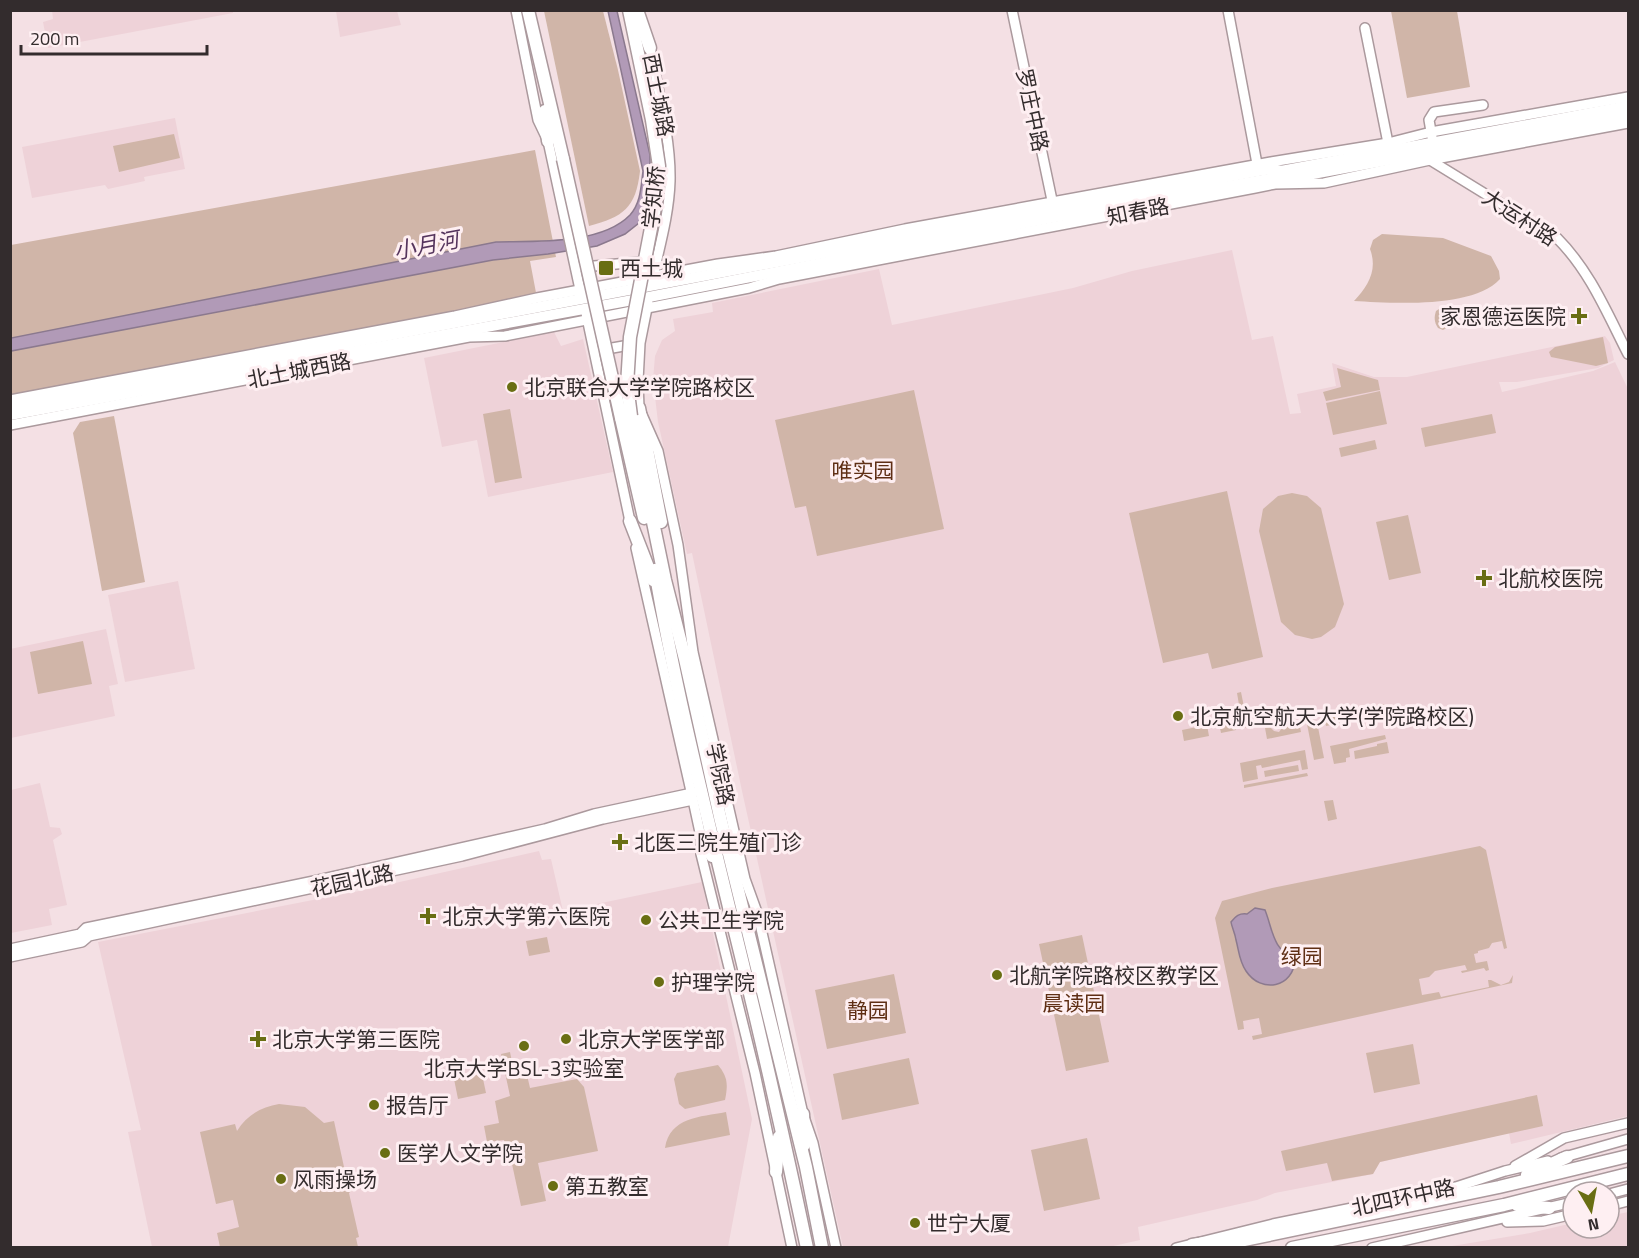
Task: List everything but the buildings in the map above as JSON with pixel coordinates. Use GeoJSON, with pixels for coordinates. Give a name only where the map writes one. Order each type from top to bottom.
{"type":"FeatureCollection","features":[{"type":"Feature","properties":{"kind":"highway"},"geometry":{"type":"LineString","coordinates":[[528,10],[563,159],[630,414]]}},
{"type":"Feature","properties":{"kind":"highway","name":"西土城路"},"geometry":{"type":"LineString","coordinates":[[629,10],[652,120]]}},
{"type":"Feature","properties":{"kind":"highway"},"geometry":{"type":"LineString","coordinates":[[637,10],[650,48]]}},
{"type":"Feature","properties":{"kind":"highway"},"geometry":{"type":"LineString","coordinates":[[540,65],[548,141]]}},
{"type":"Feature","properties":{"kind":"highway","name":"学知桥"},"geometry":{"type":"LineString","coordinates":[[630,414],[627,385],[630,337],[657,197],[659,166],[652,120]]}},
{"type":"Feature","properties":{"kind":"highway","name":"学院路"},"geometry":{"type":"LineString","coordinates":[[630,414],[665,580],[720,817],[806,1167],[822,1248]]}},
{"type":"Feature","properties":{"kind":"highway","name":"学院路"},"geometry":{"type":"LineString","coordinates":[[630,414],[660,598],[681,699],[718,865],[776,1102],[807,1248]]}},
{"type":"Feature","properties":{"kind":"highway"},"geometry":{"type":"LineString","coordinates":[[630,521],[660,598]]}},
{"type":"Feature","properties":{"kind":"highway"},"geometry":{"type":"LineString","coordinates":[[685,659],[701,683]]}},
{"type":"Feature","properties":{"kind":"highway"},"geometry":{"type":"LineString","coordinates":[[675,715],[681,699]]}},
{"type":"Feature","properties":{"kind":"highway"},"geometry":{"type":"LineString","coordinates":[[700,837],[718,865]]}},
{"type":"Feature","properties":{"kind":"highway"},"geometry":{"type":"LineString","coordinates":[[803,1114],[806,1167]]}},
{"type":"Feature","properties":{"kind":"highway"},"geometry":{"type":"LineString","coordinates":[[776,1172],[780,1126]]}},
{"type":"Feature","properties":{"kind":"highway","name":"北四环中路"},"geometry":{"type":"LineString","coordinates":[[1206,1248],[1629,1156]]}},
{"type":"Feature","properties":{"kind":"highway"},"geometry":{"type":"LineString","coordinates":[[1499,1186],[1567,1157]]}},
{"type":"Feature","properties":{"kind":"highway","name":"北四环中路"},"geometry":{"type":"LineString","coordinates":[[1292,1248],[1504,1204],[1629,1174]]}},
{"type":"Feature","properties":{"kind":"highway"},"geometry":{"type":"LineString","coordinates":[[1504,1204],[1549,1208]]}},
{"type":"Feature","properties":{"kind":"highway"},"geometry":{"type":"LineString","coordinates":[[1192,1245],[1255,1236]]}},
{"type":"Feature","properties":{"kind":"main road","name":"知春路"},"geometry":{"type":"LineString","coordinates":[[650,292],[1274,178],[1286,179],[1629,106]]}},
{"type":"Feature","properties":{"kind":"main road","name":"知春路"},"geometry":{"type":"LineString","coordinates":[[650,292],[1053,205],[1258,168],[1281,171],[1629,115]]}},
{"type":"Feature","properties":{"kind":"main road"},"geometry":{"type":"LineString","coordinates":[[584,304],[650,292]]}},
{"type":"Feature","properties":{"kind":"main road","name":"北土城西路"},"geometry":{"type":"LineString","coordinates":[[10,407],[584,304]]}},
{"type":"Feature","properties":{"kind":"main road","name":"北土城西路"},"geometry":{"type":"LineString","coordinates":[[10,416],[584,304]]}},
{"type":"Feature","properties":{"kind":"street"},"geometry":{"type":"LineString","coordinates":[[516,10],[538,120],[548,141],[584,304],[650,292]]}},
{"type":"Feature","properties":{"kind":"street","name":"西土城路"},"geometry":{"type":"LineString","coordinates":[[643,10],[669,149],[670,180],[667,216],[650,292]]}},
{"type":"Feature","properties":{"kind":"street","name":"罗庄中路"},"geometry":{"type":"LineString","coordinates":[[1012,10],[1053,205]]}},
{"type":"Feature","properties":{"kind":"street"},"geometry":{"type":"LineString","coordinates":[[1228,10],[1258,168]]}},
{"type":"Feature","properties":{"kind":"street"},"geometry":{"type":"LineString","coordinates":[[1365,28],[1388,143]]}},
{"type":"Feature","properties":{"kind":"street","name":"知春路"},"geometry":{"type":"LineString","coordinates":[[1431,147],[1629,97]]}},
{"type":"Feature","properties":{"kind":"street"},"geometry":{"type":"LineString","coordinates":[[1431,147],[1429,120],[1434,112],[1483,105]]}},
{"type":"Feature","properties":{"kind":"street","name":"知春路"},"geometry":{"type":"LineString","coordinates":[[1258,168],[1388,143],[1431,147],[1629,123]]}},
{"type":"Feature","properties":{"kind":"street","name":"大运村路"},"geometry":{"type":"LineString","coordinates":[[1431,147],[1557,238],[1588,275],[1629,354]]}},
{"type":"Feature","properties":{"kind":"street"},"geometry":{"type":"LineString","coordinates":[[574,265],[656,261]]}},
{"type":"Feature","properties":{"kind":"street","name":"学院路"},"geometry":{"type":"LineString","coordinates":[[650,292],[640,343],[638,381],[630,414],[658,451],[678,545],[693,652],[745,879],[758,915],[836,1248]]}},
{"type":"Feature","properties":{"kind":"street","name":"学院路"},"geometry":{"type":"LineString","coordinates":[[584,304],[630,521],[675,715],[700,837],[701,854],[755,1073],[792,1248]]}},
{"type":"Feature","properties":{"kind":"street","name":"北土城西路"},"geometry":{"type":"LineString","coordinates":[[10,400],[455,316],[496,306],[584,304]]}},
{"type":"Feature","properties":{"kind":"street","name":"北土城西路"},"geometry":{"type":"LineString","coordinates":[[10,425],[469,337],[505,336],[584,304]]}},
{"type":"Feature","properties":{"kind":"street"},"geometry":{"type":"LineString","coordinates":[[594,352],[640,343]]}},
{"type":"Feature","properties":{"kind":"street","name":"花园北路"},"geometry":{"type":"LineString","coordinates":[[10,949],[80,934],[86,928],[314,881],[545,829],[594,814],[692,796]]}},
{"type":"Feature","properties":{"kind":"street","name":"花园北路"},"geometry":{"type":"LineString","coordinates":[[10,957],[82,942],[88,936],[462,856],[692,796]]}},
{"type":"Feature","properties":{"kind":"street"},"geometry":{"type":"LineString","coordinates":[[1505,1171],[1564,1138],[1629,1123]]}},
{"type":"Feature","properties":{"kind":"street","name":"北四环中路"},"geometry":{"type":"LineString","coordinates":[[1176,1248],[1273,1224],[1447,1189],[1505,1171],[1567,1157],[1629,1139]]}},
{"type":"Feature","properties":{"kind":"street","name":"北四环中路"},"geometry":{"type":"LineString","coordinates":[[1372,1248],[1561,1205]]}},
{"type":"Feature","properties":{"kind":"street"},"geometry":{"type":"LineString","coordinates":[[1484,1223],[1543,1221],[1561,1217]]}},
{"type":"Feature","properties":{"kind":"shaded area"},"geometry":{"type":"Polygon","coordinates":[[[52,10],[233,10],[233,13],[48,48],[43,22],[53,19],[52,10]]]}},
{"type":"Feature","properties":{"kind":"shaded area"},"geometry":{"type":"Polygon","coordinates":[[[336,11],[397,11],[401,25],[340,37],[336,11]]]}},
{"type":"Feature","properties":{"kind":"shaded area"},"geometry":{"type":"Polygon","coordinates":[[[608,11],[617,11],[650,155],[650,206],[644,219],[625,234],[597,246],[493,260],[11,351],[11,338],[496,242],[567,239],[602,232],[618,225],[634,210],[640,194],[643,171],[608,11]]]}},
{"type":"Feature","properties":{"kind":"shaded area"},"geometry":{"type":"Polygon","coordinates":[[[175,118],[185,169],[144,177],[145,181],[108,189],[105,185],[32,198],[22,147],[175,118]]]}},
{"type":"Feature","properties":{"kind":"shaded area","name":"北京航空航天大学(学院路校区)"},"geometry":{"type":"Polygon","coordinates":[[[1232,250],[1252,340],[1273,336],[1290,414],[1301,413],[1297,394],[1336,386],[1332,363],[1374,377],[1407,377],[1605,336],[1610,343],[1614,360],[1598,368],[1517,382],[1499,382],[1502,392],[1593,371],[1615,362],[1628,389],[1628,1116],[1511,1144],[1509,1133],[1380,1162],[1373,1174],[1275,1193],[1257,1200],[1138,1227],[1140,1240],[1109,1247],[843,1247],[692,553],[687,554],[658,422],[653,380],[655,356],[662,340],[675,331],[673,319],[713,312],[712,303],[879,269],[892,325],[1073,288],[1132,271],[1232,250]]]}},
{"type":"Feature","properties":{"kind":"shaded area","name":"北京联合大学学院路校区"},"geometry":{"type":"Polygon","coordinates":[[[554,332],[561,346],[583,339],[613,472],[488,497],[477,440],[442,447],[424,358],[554,332]]]}},
{"type":"Feature","properties":{"kind":"shaded area"},"geometry":{"type":"Polygon","coordinates":[[[178,581],[195,669],[125,682],[108,595],[178,581]]]}},
{"type":"Feature","properties":{"kind":"shaded area"},"geometry":{"type":"Polygon","coordinates":[[[106,629],[118,684],[109,686],[115,716],[11,738],[10,649],[106,629]]]}},
{"type":"Feature","properties":{"kind":"shaded area"},"geometry":{"type":"Polygon","coordinates":[[[40,783],[50,827],[60,828],[62,834],[53,840],[67,905],[49,909],[52,925],[11,933],[11,790],[40,783]]]}},
{"type":"Feature","properties":{"kind":"shaded area","name":"北京大学医学部"},"geometry":{"type":"Polygon","coordinates":[[[539,851],[542,860],[551,859],[563,911],[702,882],[752,1119],[728,1247],[152,1247],[128,1132],[141,1130],[98,942],[359,891],[539,851]]]}},
{"type":"Feature","properties":{"kind":"shaded area"},"geometry":{"type":"Polygon","coordinates":[[[1255,908],[1265,910],[1278,944],[1287,955],[1295,959],[1293,969],[1283,982],[1268,985],[1260,983],[1252,978],[1244,967],[1231,922],[1238,915],[1247,914],[1255,908]]]}},
{"type":"Feature","properties":{"kind":"shaded area"},"geometry":{"type":"Polygon","coordinates":[[[1628,1212],[1628,1247],[1446,1247],[1561,1226],[1561,1240],[1621,1240],[1621,1213],[1628,1212]]]}},
{"type":"Feature","properties":{"kind":"green space"},"geometry":{"type":"Polygon","coordinates":[[[544,11],[603,11],[640,171],[635,194],[626,209],[611,219],[589,226],[544,11]]]}},
{"type":"Feature","properties":{"kind":"green space"},"geometry":{"type":"Polygon","coordinates":[[[1391,11],[1457,11],[1470,87],[1407,98],[1391,11]]]}},
{"type":"Feature","properties":{"kind":"green space"},"geometry":{"type":"Polygon","coordinates":[[[174,134],[180,158],[119,172],[113,146],[174,134]]]}},
{"type":"Feature","properties":{"kind":"green space"},"geometry":{"type":"Polygon","coordinates":[[[535,150],[556,257],[530,261],[537,298],[11,400],[11,245],[535,150]]]}},
{"type":"Feature","properties":{"kind":"green space"},"geometry":{"type":"Polygon","coordinates":[[[1382,234],[1443,238],[1491,256],[1499,271],[1500,279],[1487,289],[1452,300],[1409,303],[1354,301],[1364,290],[1372,271],[1370,249],[1373,240],[1382,234]]]}},
{"type":"Feature","properties":{"kind":"green space"},"geometry":{"type":"Polygon","coordinates":[[[1439,309],[1447,313],[1449,319],[1447,328],[1443,330],[1438,328],[1435,322],[1436,311],[1439,309]]]}},
{"type":"Feature","properties":{"kind":"green space"},"geometry":{"type":"Polygon","coordinates":[[[1603,337],[1608,363],[1596,366],[1551,357],[1549,352],[1555,347],[1603,337]]]}},
{"type":"Feature","properties":{"kind":"green space"},"geometry":{"type":"Polygon","coordinates":[[[1337,368],[1378,380],[1380,390],[1326,401],[1323,392],[1341,387],[1337,368]]]}},
{"type":"Feature","properties":{"kind":"green space","name":"唯实园"},"geometry":{"type":"Polygon","coordinates":[[[914,390],[944,529],[817,556],[806,506],[795,508],[775,420],[914,390]]]}},
{"type":"Feature","properties":{"kind":"green space"},"geometry":{"type":"Polygon","coordinates":[[[1380,391],[1387,424],[1333,435],[1326,403],[1380,391]]]}},
{"type":"Feature","properties":{"kind":"green space"},"geometry":{"type":"Polygon","coordinates":[[[510,409],[522,478],[495,483],[483,414],[510,409]]]}},
{"type":"Feature","properties":{"kind":"green space"},"geometry":{"type":"Polygon","coordinates":[[[1492,414],[1496,433],[1425,447],[1421,428],[1492,414]]]}},
{"type":"Feature","properties":{"kind":"green space"},"geometry":{"type":"Polygon","coordinates":[[[114,416],[145,582],[102,591],[73,433],[80,422],[114,416]]]}},
{"type":"Feature","properties":{"kind":"green space"},"geometry":{"type":"Polygon","coordinates":[[[1375,440],[1377,449],[1341,457],[1339,448],[1375,440]]]}},
{"type":"Feature","properties":{"kind":"green space"},"geometry":{"type":"Polygon","coordinates":[[[1227,491],[1263,657],[1212,669],[1208,653],[1163,663],[1129,513],[1227,491]]]}},
{"type":"Feature","properties":{"kind":"green space"},"geometry":{"type":"Polygon","coordinates":[[[1292,493],[1307,496],[1321,508],[1344,604],[1335,627],[1321,637],[1312,639],[1295,635],[1281,622],[1259,531],[1263,509],[1278,496],[1292,493]]]}},
{"type":"Feature","properties":{"kind":"green space"},"geometry":{"type":"Polygon","coordinates":[[[1408,515],[1421,573],[1389,580],[1376,522],[1408,515]]]}},
{"type":"Feature","properties":{"kind":"green space"},"geometry":{"type":"Polygon","coordinates":[[[83,641],[92,684],[38,694],[30,652],[83,641]]]}},
{"type":"Feature","properties":{"kind":"green space"},"geometry":{"type":"Polygon","coordinates":[[[1241,692],[1248,727],[1243,728],[1237,693],[1241,692]]]}},
{"type":"Feature","properties":{"kind":"green space"},"geometry":{"type":"Polygon","coordinates":[[[1384,704],[1386,714],[1367,717],[1365,708],[1384,704]]]}},
{"type":"Feature","properties":{"kind":"green space"},"geometry":{"type":"Polygon","coordinates":[[[1353,711],[1355,720],[1326,726],[1324,716],[1337,714],[1343,718],[1353,711]]]}},
{"type":"Feature","properties":{"kind":"green space"},"geometry":{"type":"Polygon","coordinates":[[[1234,720],[1236,730],[1221,733],[1219,723],[1234,720]]]}},
{"type":"Feature","properties":{"kind":"green space"},"geometry":{"type":"Polygon","coordinates":[[[1299,722],[1301,732],[1267,739],[1265,728],[1270,727],[1279,732],[1285,724],[1299,722]]]}},
{"type":"Feature","properties":{"kind":"green space"},"geometry":{"type":"Polygon","coordinates":[[[1317,722],[1324,758],[1314,760],[1307,724],[1317,722]]]}},
{"type":"Feature","properties":{"kind":"green space"},"geometry":{"type":"Polygon","coordinates":[[[1207,725],[1209,736],[1184,741],[1182,730],[1207,725]]]}},
{"type":"Feature","properties":{"kind":"green space"},"geometry":{"type":"Polygon","coordinates":[[[1385,735],[1386,739],[1349,749],[1350,757],[1346,758],[1346,762],[1334,764],[1330,746],[1385,735]]]}},
{"type":"Feature","properties":{"kind":"green space"},"geometry":{"type":"Polygon","coordinates":[[[1387,742],[1389,753],[1355,759],[1354,751],[1387,742]]]}},
{"type":"Feature","properties":{"kind":"green space"},"geometry":{"type":"Polygon","coordinates":[[[1305,750],[1308,769],[1302,770],[1300,760],[1262,768],[1261,765],[1256,766],[1258,779],[1243,782],[1240,763],[1305,750]]]}},
{"type":"Feature","properties":{"kind":"green space"},"geometry":{"type":"Polygon","coordinates":[[[1298,765],[1299,771],[1265,777],[1264,771],[1298,765]]]}},
{"type":"Feature","properties":{"kind":"green space"},"geometry":{"type":"Polygon","coordinates":[[[1307,773],[1308,776],[1244,788],[1244,785],[1307,773]]]}},
{"type":"Feature","properties":{"kind":"green space"},"geometry":{"type":"Polygon","coordinates":[[[1333,800],[1337,819],[1328,821],[1324,801],[1333,800]]]}},
{"type":"Feature","properties":{"kind":"green space","name":"绿园"},"geometry":{"type":"Polygon","coordinates":[[[1480,846],[1486,850],[1507,948],[1504,949],[1502,941],[1492,943],[1489,948],[1474,954],[1476,963],[1487,961],[1489,970],[1486,971],[1484,968],[1462,973],[1461,971],[1467,970],[1465,965],[1435,971],[1429,977],[1419,979],[1422,995],[1439,992],[1441,997],[1489,987],[1488,980],[1501,985],[1509,982],[1513,975],[1512,983],[1253,1040],[1252,1036],[1262,1034],[1259,1018],[1243,1021],[1244,1029],[1238,1030],[1215,918],[1222,901],[1272,888],[1480,846]]]}},
{"type":"Feature","properties":{"kind":"green space","name":"晨读园"},"geometry":{"type":"Polygon","coordinates":[[[1082,935],[1109,1062],[1066,1071],[1039,944],[1082,935]]]}},
{"type":"Feature","properties":{"kind":"green space"},"geometry":{"type":"Polygon","coordinates":[[[547,937],[550,952],[529,956],[526,941],[547,937]]]}},
{"type":"Feature","properties":{"kind":"green space","name":"静园"},"geometry":{"type":"Polygon","coordinates":[[[894,974],[906,1033],[827,1049],[815,990],[894,974]]]}},
{"type":"Feature","properties":{"kind":"green space"},"geometry":{"type":"Polygon","coordinates":[[[1413,1044],[1420,1084],[1374,1093],[1366,1053],[1413,1044]]]}},
{"type":"Feature","properties":{"kind":"green space"},"geometry":{"type":"Polygon","coordinates":[[[510,1052],[515,1077],[527,1075],[530,1088],[577,1079],[584,1087],[598,1151],[538,1163],[546,1201],[521,1206],[512,1164],[508,1164],[504,1140],[487,1142],[484,1126],[499,1123],[495,1101],[510,1096],[501,1054],[510,1052]]]}},
{"type":"Feature","properties":{"kind":"green space","name":"静园"},"geometry":{"type":"Polygon","coordinates":[[[909,1058],[919,1104],[842,1120],[833,1074],[909,1058]]]}},
{"type":"Feature","properties":{"kind":"green space"},"geometry":{"type":"Polygon","coordinates":[[[718,1065],[726,1081],[725,1100],[685,1109],[679,1104],[674,1079],[677,1073],[718,1065]]]}},
{"type":"Feature","properties":{"kind":"green space"},"geometry":{"type":"Polygon","coordinates":[[[482,1074],[486,1093],[458,1099],[454,1079],[482,1074]]]}},
{"type":"Feature","properties":{"kind":"green space"},"geometry":{"type":"Polygon","coordinates":[[[1537,1095],[1543,1126],[1380,1162],[1373,1174],[1332,1181],[1327,1163],[1286,1171],[1281,1151],[1537,1095]]]}},
{"type":"Feature","properties":{"kind":"green space","name":"风雨操场"},"geometry":{"type":"Polygon","coordinates":[[[279,1104],[305,1107],[324,1123],[334,1121],[344,1167],[349,1168],[354,1189],[349,1193],[359,1237],[356,1238],[358,1247],[220,1247],[217,1233],[239,1227],[233,1200],[216,1204],[200,1132],[235,1124],[237,1131],[245,1120],[255,1113],[279,1104]]]}},
{"type":"Feature","properties":{"kind":"green space"},"geometry":{"type":"Polygon","coordinates":[[[726,1112],[730,1135],[665,1148],[673,1130],[680,1124],[697,1117],[726,1112]]]}},
{"type":"Feature","properties":{"kind":"green space"},"geometry":{"type":"Polygon","coordinates":[[[1087,1138],[1100,1199],[1044,1211],[1031,1150],[1087,1138]]]}},
{"type":"Feature","properties":{"kind":"place","name":"西土城"},"geometry":{"type":"Point","coordinates":[606,268]}},
{"type":"Feature","properties":{"kind":"place","name":"家恩德运医院"},"geometry":{"type":"Point","coordinates":[1579,316]}},
{"type":"Feature","properties":{"kind":"place","name":"北京联合大学学院路校区"},"geometry":{"type":"Point","coordinates":[512,387]}},
{"type":"Feature","properties":{"kind":"place","name":"北航校医院"},"geometry":{"type":"Point","coordinates":[1484,578]}},
{"type":"Feature","properties":{"kind":"place","name":"北京航空航天大学(学院路校区)"},"geometry":{"type":"Point","coordinates":[1178,716]}},
{"type":"Feature","properties":{"kind":"place","name":"北医三院生殖门诊"},"geometry":{"type":"Point","coordinates":[620,842]}},
{"type":"Feature","properties":{"kind":"place","name":"北京大学第六医院"},"geometry":{"type":"Point","coordinates":[428,916]}},
{"type":"Feature","properties":{"kind":"place","name":"公共卫生学院"},"geometry":{"type":"Point","coordinates":[646,920]}},
{"type":"Feature","properties":{"kind":"place","name":"北航学院路校区教学区"},"geometry":{"type":"Point","coordinates":[997,975]}},
{"type":"Feature","properties":{"kind":"place","name":"护理学院"},"geometry":{"type":"Point","coordinates":[659,982]}},
{"type":"Feature","properties":{"kind":"place","name":"北京大学第三医院"},"geometry":{"type":"Point","coordinates":[258,1039]}},
{"type":"Feature","properties":{"kind":"place","name":"北京大学医学部"},"geometry":{"type":"Point","coordinates":[566,1039]}},
{"type":"Feature","properties":{"kind":"place","name":"北京大学BSL-3实验室"},"geometry":{"type":"Point","coordinates":[524,1046]}},
{"type":"Feature","properties":{"kind":"place","name":"报告厅"},"geometry":{"type":"Point","coordinates":[374,1105]}},
{"type":"Feature","properties":{"kind":"place","name":"医学人文学院"},"geometry":{"type":"Point","coordinates":[385,1153]}},
{"type":"Feature","properties":{"kind":"place","name":"风雨操场"},"geometry":{"type":"Point","coordinates":[281,1179]}},
{"type":"Feature","properties":{"kind":"place","name":"第五教室"},"geometry":{"type":"Point","coordinates":[553,1186]}},
{"type":"Feature","properties":{"kind":"place","name":"世宁大厦"},"geometry":{"type":"Point","coordinates":[915,1223]}},
{"type":"Feature","properties":{"kind":"water label","name":"小月河"},"geometry":{"type":"Point","coordinates":[426,245]}}]}
